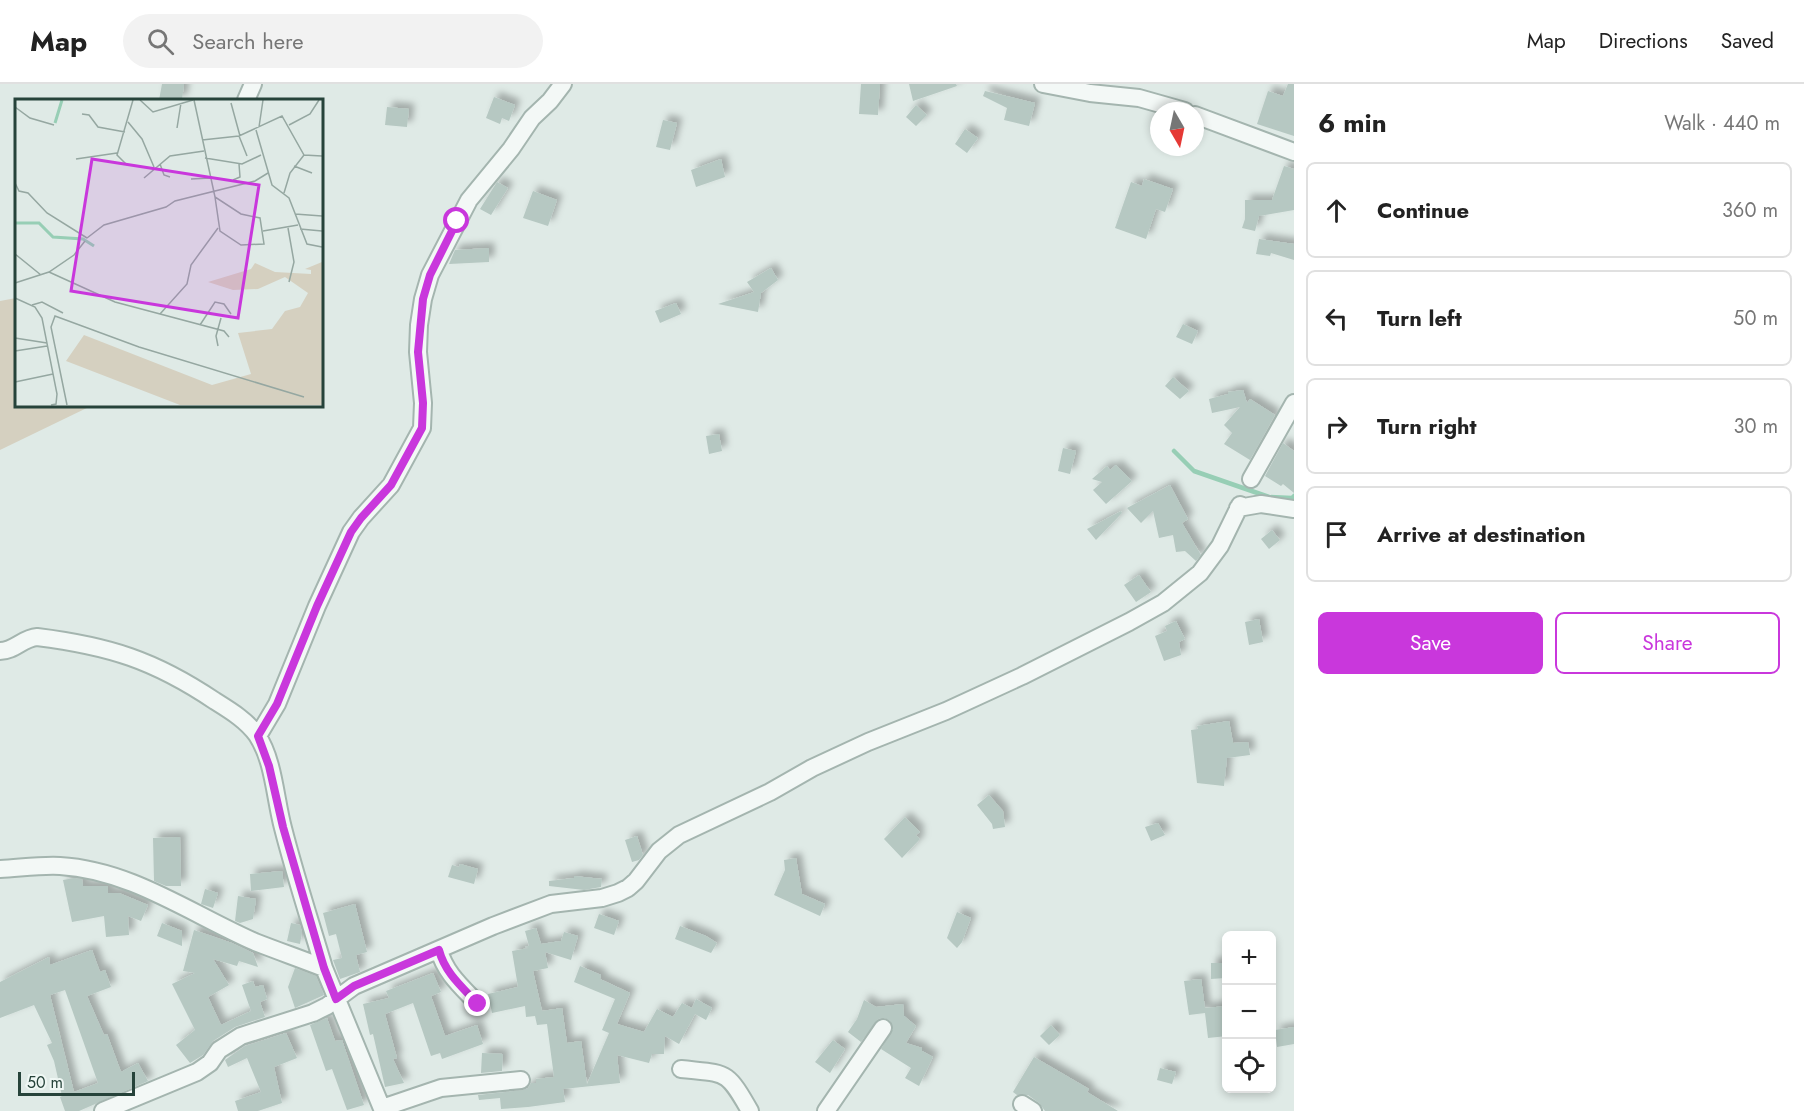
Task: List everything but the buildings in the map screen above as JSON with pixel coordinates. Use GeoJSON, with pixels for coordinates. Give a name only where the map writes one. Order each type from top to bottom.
{"type":"FeatureCollection","features":[{"type":"Feature","properties":{"kind":"street"},"geometry":{"type":"LineString","coordinates":[[246,99],[253,84]]}},
{"type":"Feature","properties":{"kind":"street"},"geometry":{"type":"LineString","coordinates":[[258,736],[277,704],[346,541],[361,518],[391,485],[422,428],[419,325],[430,275],[469,200],[512,149],[532,118],[550,101],[563,84]]}},
{"type":"Feature","properties":{"kind":"street"},"geometry":{"type":"LineString","coordinates":[[1043,84],[1153,102]]}},
{"type":"Feature","properties":{"kind":"street"},"geometry":{"type":"LineString","coordinates":[[1204,118],[1294,152]]}},
{"type":"Feature","properties":{"kind":"street"},"geometry":{"type":"LineString","coordinates":[[1251,479],[1294,403]]}},
{"type":"Feature","properties":{"kind":"street"},"geometry":{"type":"LineString","coordinates":[[103,1111],[197,1072],[210,1063],[219,1050],[242,1036],[313,1013],[354,986],[513,918],[551,904],[602,898],[628,888],[659,851],[679,835],[868,742],[946,711],[1022,676],[1163,603],[1200,573],[1220,546],[1239,507],[1261,504],[1294,509]]}},
{"type":"Feature","properties":{"kind":"street"},"geometry":{"type":"LineString","coordinates":[[0,651],[12,648],[28,638],[37,637],[91,645],[135,658],[199,690],[244,720],[258,736],[269,766],[283,827],[324,968],[382,1110],[441,1089],[521,1080]]}},
{"type":"Feature","properties":{"kind":"street"},"geometry":{"type":"LineString","coordinates":[[0,869],[59,866],[127,880],[255,942],[324,968]]}},
{"type":"Feature","properties":{"kind":"street"},"geometry":{"type":"LineString","coordinates":[[439,950],[442,963],[450,975],[478,1004]]}},
{"type":"Feature","properties":{"kind":"street"},"geometry":{"type":"LineString","coordinates":[[826,1111],[883,1028]]}},
{"type":"Feature","properties":{"kind":"street"},"geometry":{"type":"LineString","coordinates":[[681,1069],[722,1074],[729,1078],[750,1111]]}},
{"type":"Feature","properties":{"kind":"shaded area"},"geometry":{"type":"Polygon","coordinates":[[[15,298],[15,406],[91,406],[0,450],[0,301],[15,298]]]}},
{"type":"Feature","properties":{"kind":"waterway"},"geometry":{"type":"LineString","coordinates":[[1174,451],[1194,471],[1269,497],[1292,498],[1294,496]]}},
{"type":"Feature","properties":{"kind":"route"},"geometry":{"type":"LineString","coordinates":[[457,221],[430,275],[423,299],[418,352],[423,403],[422,428],[391,485],[351,532],[317,606],[277,704],[258,736],[269,766],[283,827],[324,968],[336,999],[354,986],[439,950],[442,963],[450,975],[478,1004]]}}]}
